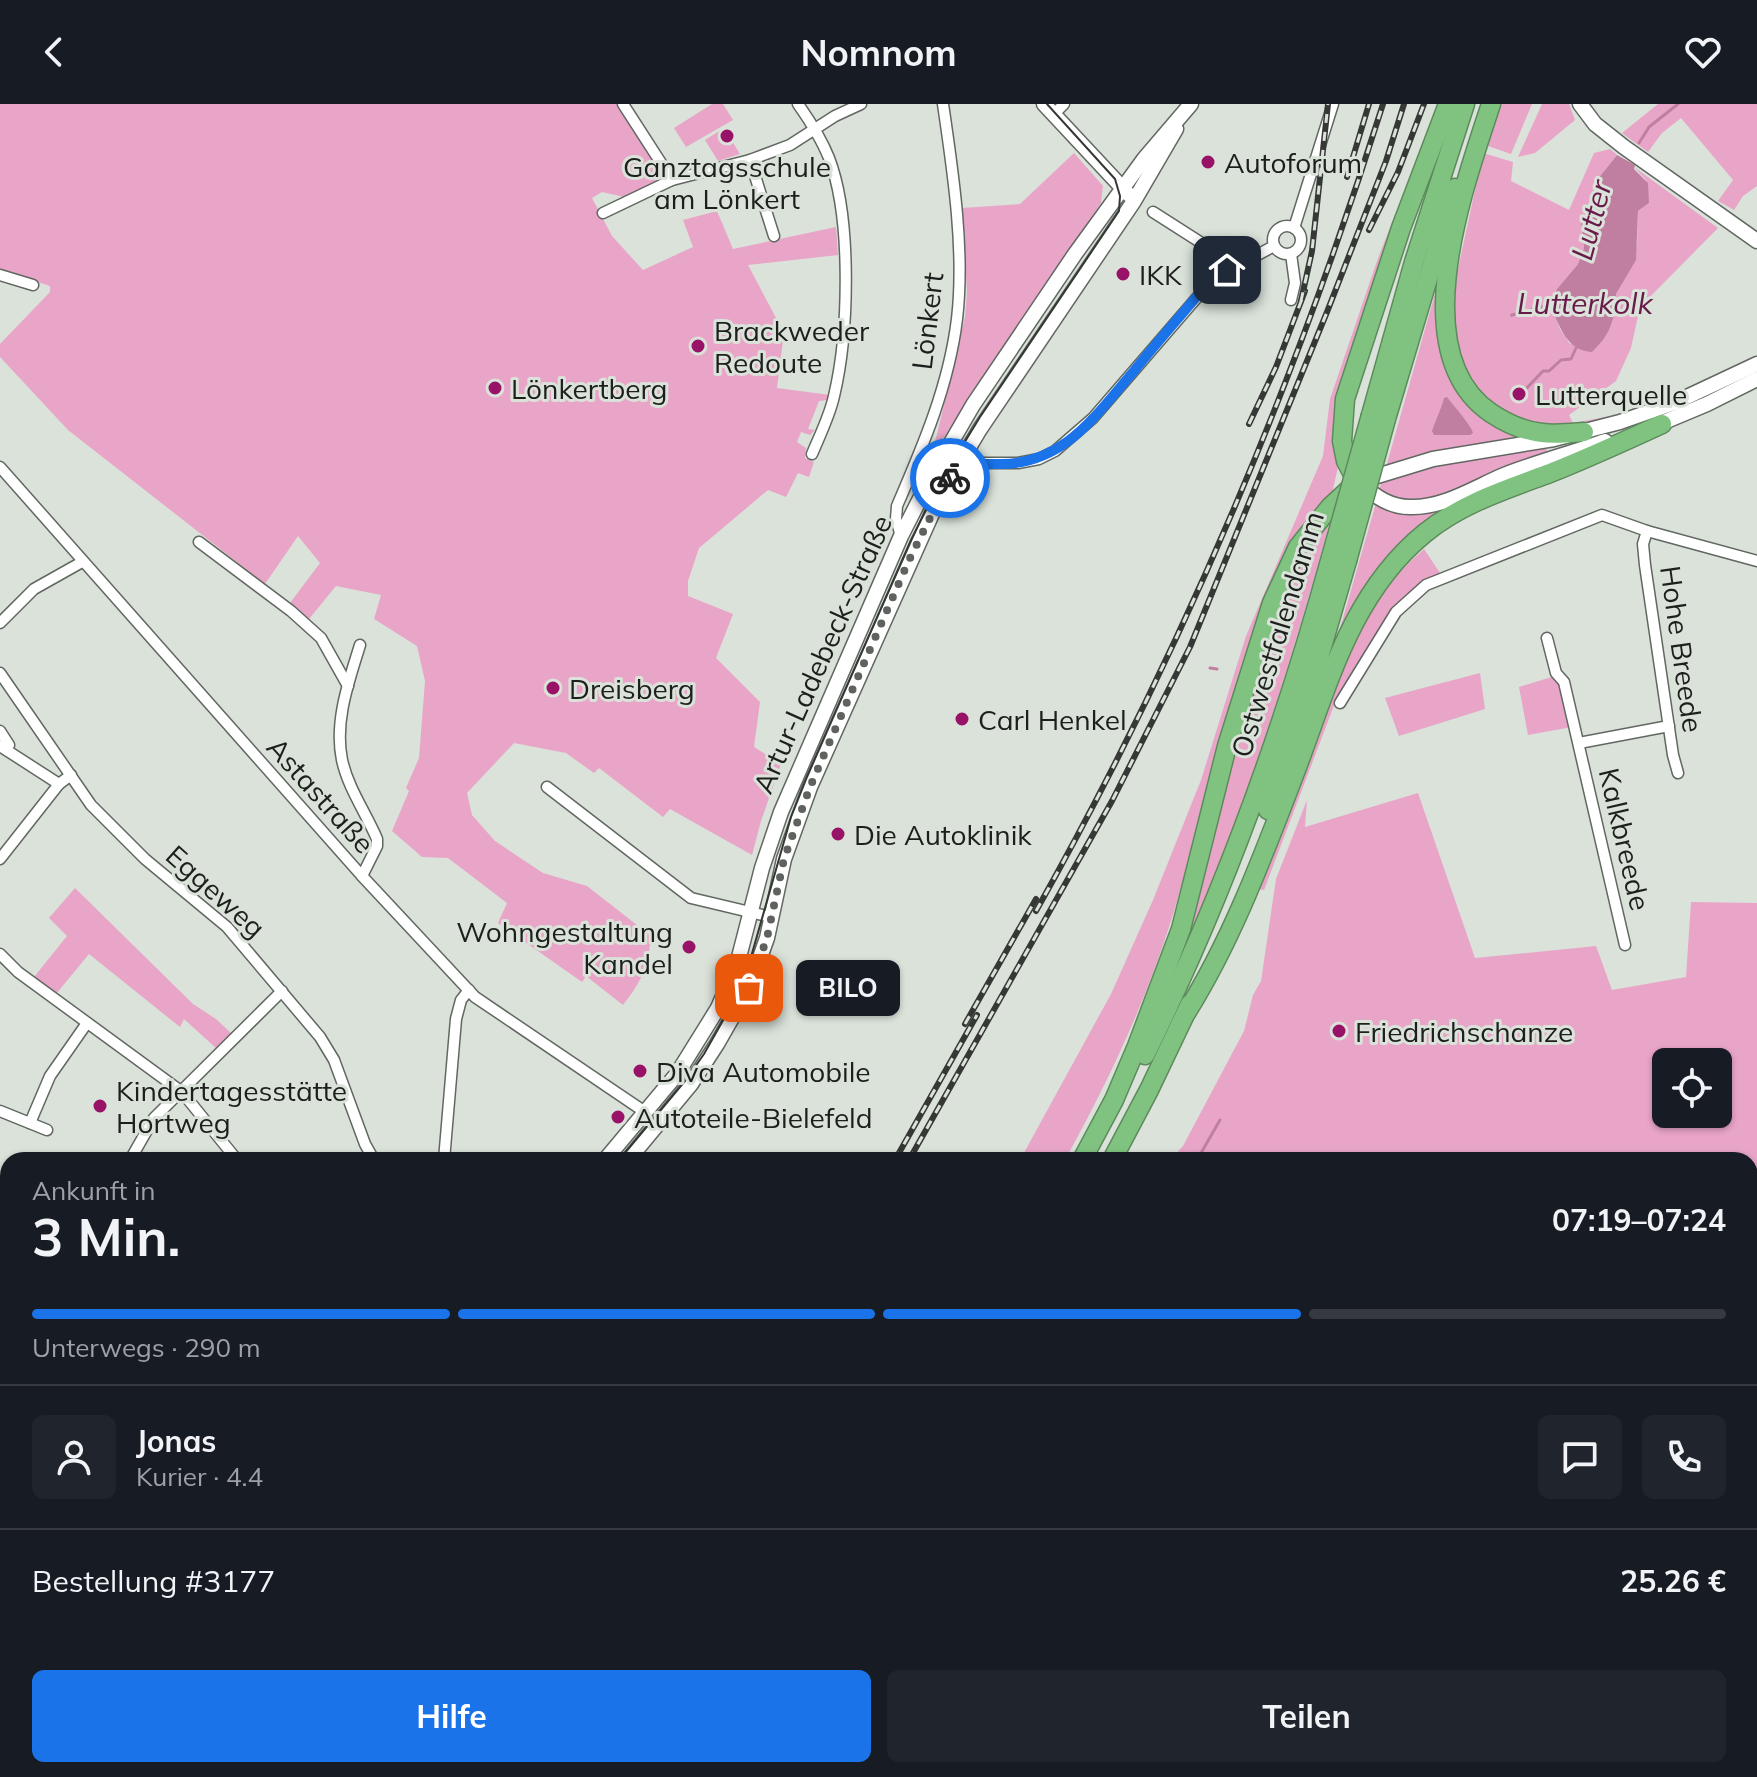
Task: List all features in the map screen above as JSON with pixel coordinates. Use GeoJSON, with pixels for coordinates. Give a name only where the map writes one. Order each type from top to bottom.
{"type":"FeatureCollection","features":[{"type":"Feature","properties":{"kind":"highway"},"geometry":{"type":"LineString","coordinates":[[1086,1152],[1114,1100],[1137,1046],[1181,929],[1227,746],[1272,603],[1298,547],[1330,507],[1357,482],[1346,461],[1342,441],[1345,399],[1401,228],[1448,104]]}},
{"type":"Feature","properties":{"kind":"highway","name":"Ostwestfalendamm"},"geometry":{"type":"LineString","coordinates":[[1116,1152],[1186,1013],[1262,828],[1315,671],[1339,559],[1378,417],[1414,262],[1465,104]]}},
{"type":"Feature","properties":{"kind":"highway","name":"Ostwestfalendamm"},"geometry":{"type":"LineString","coordinates":[[1378,417],[1483,104]]}},
{"type":"Feature","properties":{"kind":"highway"},"geometry":{"type":"LineString","coordinates":[[1491,104],[1472,164],[1452,249],[1446,306],[1449,351],[1472,397],[1501,420],[1542,433],[1584,432]]}},
{"type":"Feature","properties":{"kind":"highway"},"geometry":{"type":"LineString","coordinates":[[1186,1013],[1211,973],[1244,901],[1334,667],[1359,613],[1377,584],[1409,548],[1443,520],[1476,502],[1578,462],[1662,424]]}},
{"type":"Feature","properties":{"kind":"highway","name":"Ostwestfalendamm"},"geometry":{"type":"LineString","coordinates":[[1094,1152],[1162,1021],[1224,881],[1339,559]]}},
{"type":"Feature","properties":{"kind":"street"},"geometry":{"type":"LineString","coordinates":[[623,104],[672,180]]}},
{"type":"Feature","properties":{"kind":"street"},"geometry":{"type":"LineString","coordinates":[[798,104],[829,157],[838,188],[846,314],[834,398],[812,454]]}},
{"type":"Feature","properties":{"kind":"street"},"geometry":{"type":"LineString","coordinates":[[603,213],[672,180],[750,160],[790,145],[861,104]]}},
{"type":"Feature","properties":{"kind":"street","name":"Lönkert"},"geometry":{"type":"LineString","coordinates":[[901,536],[895,512],[935,413],[953,346],[957,318],[959,267],[943,104]]}},
{"type":"Feature","properties":{"kind":"street"},"geometry":{"type":"LineString","coordinates":[[1181,118],[1191,104]]}},
{"type":"Feature","properties":{"kind":"street"},"geometry":{"type":"LineString","coordinates":[[1294,228],[1333,104]]}},
{"type":"Feature","properties":{"kind":"street"},"geometry":{"type":"LineString","coordinates":[[1580,104],[1595,124],[1624,147],[1757,241]]}},
{"type":"Feature","properties":{"kind":"street"},"geometry":{"type":"LineString","coordinates":[[1054,107],[1134,201]]}},
{"type":"Feature","properties":{"kind":"street","name":"Artur-Ladebeck-Straße"},"geometry":{"type":"LineString","coordinates":[[612,1152],[689,1058],[718,1008],[738,961],[766,853],[785,802],[901,536],[930,479],[973,405],[1122,188],[1161,138],[1181,118]]}},
{"type":"Feature","properties":{"kind":"street","name":"Artur-Ladebeck-Straße"},"geometry":{"type":"LineString","coordinates":[[635,1152],[691,1084],[729,1025],[760,959],[787,848],[810,787],[939,498],[961,459],[1134,201],[1181,118]]}},
{"type":"Feature","properties":{"kind":"street"},"geometry":{"type":"LineString","coordinates":[[750,160],[774,236]]}},
{"type":"Feature","properties":{"kind":"street"},"geometry":{"type":"LineString","coordinates":[[1153,212],[1236,265]]}},
{"type":"Feature","properties":{"kind":"street"},"geometry":{"type":"LineString","coordinates":[[1286,226],[1294,228],[1302,241],[1299,249],[1291,254],[1281,253],[1274,246],[1273,237],[1277,230],[1286,226]]}},
{"type":"Feature","properties":{"kind":"street"},"geometry":{"type":"LineString","coordinates":[[961,459],[970,463],[1009,464],[1039,459],[1055,451],[1093,418],[1213,279],[1274,246]]}},
{"type":"Feature","properties":{"kind":"street"},"geometry":{"type":"LineString","coordinates":[[1291,254],[1295,283],[1291,300]]}},
{"type":"Feature","properties":{"kind":"street"},"geometry":{"type":"LineString","coordinates":[[0,275],[33,285]]}},
{"type":"Feature","properties":{"kind":"street"},"geometry":{"type":"LineString","coordinates":[[1357,482],[1433,459],[1584,432],[1655,411],[1757,364]]}},
{"type":"Feature","properties":{"kind":"street"},"geometry":{"type":"LineString","coordinates":[[1357,482],[1379,499],[1393,505],[1410,508],[1428,506],[1526,467],[1662,424],[1757,379]]}},
{"type":"Feature","properties":{"kind":"street","name":"Astastraße"},"geometry":{"type":"LineString","coordinates":[[0,467],[362,876],[469,990],[645,1112]]}},
{"type":"Feature","properties":{"kind":"street"},"geometry":{"type":"LineString","coordinates":[[1340,703],[1396,612],[1426,585],[1602,515],[1647,531],[1757,561]]}},
{"type":"Feature","properties":{"kind":"street","name":"Hohe Breede"},"geometry":{"type":"LineString","coordinates":[[1647,531],[1643,544],[1645,565],[1678,773]]}},
{"type":"Feature","properties":{"kind":"street"},"geometry":{"type":"LineString","coordinates":[[199,542],[291,611],[321,638],[348,686]]}},
{"type":"Feature","properties":{"kind":"street"},"geometry":{"type":"LineString","coordinates":[[0,623],[34,589],[82,562]]}},
{"type":"Feature","properties":{"kind":"street","name":"Kalkbreede"},"geometry":{"type":"LineString","coordinates":[[1547,638],[1556,673],[1564,682],[1625,945]]}},
{"type":"Feature","properties":{"kind":"street"},"geometry":{"type":"LineString","coordinates":[[360,645],[341,717],[342,760],[377,839],[377,846],[362,876]]}},
{"type":"Feature","properties":{"kind":"street","name":"Eggeweg"},"geometry":{"type":"LineString","coordinates":[[0,673],[91,805],[145,859],[227,927],[329,1050],[370,1152]]}},
{"type":"Feature","properties":{"kind":"street","name":"Kalkbreede"},"geometry":{"type":"LineString","coordinates":[[1579,743],[1669,726]]}},
{"type":"Feature","properties":{"kind":"street"},"geometry":{"type":"LineString","coordinates":[[0,731],[9,745],[4,748],[59,784]]}},
{"type":"Feature","properties":{"kind":"street"},"geometry":{"type":"LineString","coordinates":[[3,852],[59,784],[71,775]]}},
{"type":"Feature","properties":{"kind":"street"},"geometry":{"type":"LineString","coordinates":[[547,787],[691,898],[771,917]]}},
{"type":"Feature","properties":{"kind":"street"},"geometry":{"type":"LineString","coordinates":[[2,960],[182,1092],[231,1152]]}},
{"type":"Feature","properties":{"kind":"street"},"geometry":{"type":"LineString","coordinates":[[445,1152],[456,1019],[461,1000],[469,990]]}},
{"type":"Feature","properties":{"kind":"street"},"geometry":{"type":"LineString","coordinates":[[135,1152],[154,1118],[282,991]]}},
{"type":"Feature","properties":{"kind":"street"},"geometry":{"type":"LineString","coordinates":[[30,1123],[50,1076],[87,1023]]}},
{"type":"Feature","properties":{"kind":"street"},"geometry":{"type":"LineString","coordinates":[[0,1111],[47,1130]]}},
{"type":"Feature","properties":{"kind":"shaded area"},"geometry":{"type":"Polygon","coordinates":[[[0,104],[618,104],[662,179],[624,197],[602,192],[592,198],[612,236],[643,270],[693,247],[683,220],[717,211],[733,249],[836,227],[838,255],[748,265],[784,333],[777,388],[830,395],[828,400],[819,401],[808,429],[815,430],[810,435],[801,432],[797,442],[806,448],[805,458],[814,462],[809,477],[798,473],[786,497],[768,490],[699,548],[688,581],[688,596],[733,614],[716,658],[760,702],[754,747],[781,764],[752,855],[670,809],[663,817],[599,768],[594,773],[566,753],[514,743],[467,793],[472,815],[495,841],[543,873],[587,886],[651,936],[643,973],[623,1005],[586,976],[582,982],[498,923],[507,903],[448,858],[422,857],[392,831],[419,758],[425,681],[417,646],[374,619],[381,595],[336,586],[309,619],[290,603],[320,563],[298,536],[265,584],[68,430],[0,357],[0,344],[50,292],[50,286],[0,270],[0,104]]]}},
{"type":"Feature","properties":{"kind":"shaded area"},"geometry":{"type":"Polygon","coordinates":[[[712,104],[723,104],[733,120],[686,147],[674,128],[712,104]]]}},
{"type":"Feature","properties":{"kind":"shaded area"},"geometry":{"type":"Polygon","coordinates":[[[1438,104],[1443,104],[1382,266],[1332,494],[1316,509],[1290,544],[1263,604],[1227,715],[1171,921],[1149,983],[1110,1073],[1069,1152],[1024,1152],[1111,994],[1201,780],[1246,636],[1323,456],[1330,399],[1377,261],[1438,104]]]}},
{"type":"Feature","properties":{"kind":"shaded area"},"geometry":{"type":"Polygon","coordinates":[[[1498,104],[1532,104],[1511,154],[1485,145],[1498,104]]]}},
{"type":"Feature","properties":{"kind":"shaded area"},"geometry":{"type":"Polygon","coordinates":[[[1542,104],[1569,104],[1575,120],[1535,153],[1518,157],[1542,104]]]}},
{"type":"Feature","properties":{"kind":"shaded area"},"geometry":{"type":"Polygon","coordinates":[[[1658,104],[1757,104],[1757,186],[1743,196],[1734,210],[1718,201],[1733,180],[1681,118],[1662,133],[1648,152],[1622,133],[1658,104]]]}},
{"type":"Feature","properties":{"kind":"shaded area"},"geometry":{"type":"Polygon","coordinates":[[[724,128],[740,154],[718,161],[705,140],[724,128]]]}},
{"type":"Feature","properties":{"kind":"shaded area"},"geometry":{"type":"Polygon","coordinates":[[[1610,149],[1617,155],[1597,180],[1592,201],[1581,222],[1584,248],[1578,264],[1557,289],[1551,303],[1512,317],[1552,307],[1560,329],[1570,344],[1617,307],[1616,294],[1637,245],[1638,211],[1649,203],[1646,180],[1634,167],[1718,228],[1640,307],[1631,348],[1616,381],[1569,415],[1573,423],[1628,410],[1624,415],[1561,430],[1494,413],[1461,367],[1454,320],[1456,278],[1483,153],[1513,162],[1511,181],[1569,210],[1594,153],[1610,149]]]}},
{"type":"Feature","properties":{"kind":"shaded area"},"geometry":{"type":"Polygon","coordinates":[[[1074,153],[1103,186],[1101,203],[932,455],[965,317],[967,292],[962,208],[1020,204],[1074,153]]]}},
{"type":"Feature","properties":{"kind":"shaded area"},"geometry":{"type":"Polygon","coordinates":[[[1442,269],[1448,370],[1536,436],[1386,467],[1442,269]]]}},
{"type":"Feature","properties":{"kind":"shaded area"},"geometry":{"type":"Polygon","coordinates":[[[1546,448],[1547,451],[1427,500],[1397,500],[1379,490],[1382,481],[1429,467],[1546,448]]]}},
{"type":"Feature","properties":{"kind":"shaded area"},"geometry":{"type":"Polygon","coordinates":[[[1376,503],[1444,508],[1446,513],[1337,639],[1376,503]]]}},
{"type":"Feature","properties":{"kind":"shaded area"},"geometry":{"type":"Polygon","coordinates":[[[1332,514],[1261,750],[1218,865],[1170,978],[1222,778],[1277,607],[1306,550],[1332,514]]]}},
{"type":"Feature","properties":{"kind":"shaded area"},"geometry":{"type":"Polygon","coordinates":[[[1424,549],[1440,573],[1415,587],[1392,609],[1338,695],[1264,890],[1255,889],[1334,686],[1357,636],[1385,590],[1424,549]]]}},
{"type":"Feature","properties":{"kind":"shaded area"},"geometry":{"type":"Polygon","coordinates":[[[1480,673],[1485,709],[1399,736],[1385,698],[1480,673]]]}},
{"type":"Feature","properties":{"kind":"shaded area"},"geometry":{"type":"Polygon","coordinates":[[[1555,676],[1561,682],[1572,727],[1528,735],[1519,687],[1555,676]]]}},
{"type":"Feature","properties":{"kind":"shaded area"},"geometry":{"type":"Polygon","coordinates":[[[1418,793],[1475,958],[1596,946],[1612,990],[1686,977],[1691,902],[1757,903],[1757,1152],[1177,1152],[1244,1031],[1253,995],[1261,981],[1276,879],[1307,800],[1305,827],[1418,793]]]}},
{"type":"Feature","properties":{"kind":"shaded area"},"geometry":{"type":"Polygon","coordinates":[[[75,888],[193,1004],[232,1034],[217,1049],[184,1019],[180,1027],[89,954],[56,994],[34,977],[67,936],[49,918],[75,888]]]}},
{"type":"Feature","properties":{"kind":"water","name":"Lutterkolk"},"geometry":{"type":"Polygon","coordinates":[[[1617,155],[1635,165],[1634,169],[1648,183],[1649,203],[1638,211],[1636,260],[1616,294],[1617,307],[1609,330],[1592,352],[1583,351],[1570,343],[1551,307],[1511,317],[1510,314],[1551,303],[1557,289],[1578,264],[1584,248],[1581,222],[1592,201],[1597,180],[1617,155]]]}},
{"type":"Feature","properties":{"kind":"water"},"geometry":{"type":"Polygon","coordinates":[[[1447,397],[1469,425],[1473,433],[1470,435],[1434,435],[1432,431],[1447,397]]]}},
{"type":"Feature","properties":{"kind":"waterway","name":"Lutter"},"geometry":{"type":"LineString","coordinates":[[1639,143],[1649,127],[1678,104]]}},
{"type":"Feature","properties":{"kind":"waterway","name":"Lutter"},"geometry":{"type":"LineString","coordinates":[[1522,393],[1543,371],[1549,371],[1561,360],[1571,359],[1576,348]]}},
{"type":"Feature","properties":{"kind":"waterway","name":"Lutter"},"geometry":{"type":"LineString","coordinates":[[1210,668],[1217,669]]}},
{"type":"Feature","properties":{"kind":"waterway"},"geometry":{"type":"LineString","coordinates":[[1202,1152],[1220,1120]]}},
{"type":"Feature","properties":{"kind":"tram line"},"geometry":{"type":"LineString","coordinates":[[626,1152],[685,1081],[730,1008],[749,964],[791,817],[911,540],[939,484],[980,417],[1119,211],[1120,196],[1115,179],[1047,104]]}},
{"type":"Feature","properties":{"kind":"railway"},"geometry":{"type":"LineString","coordinates":[[1301,301],[1312,251],[1328,104]]}},
{"type":"Feature","properties":{"kind":"railway"},"geometry":{"type":"LineString","coordinates":[[1347,177],[1369,104]]}},
{"type":"Feature","properties":{"kind":"railway"},"geometry":{"type":"LineString","coordinates":[[1036,911],[1139,716],[1230,516],[1312,312],[1383,104]]}},
{"type":"Feature","properties":{"kind":"railway"},"geometry":{"type":"LineString","coordinates":[[914,1152],[1112,801],[1190,647],[1327,312],[1386,161],[1404,104]]}},
{"type":"Feature","properties":{"kind":"railway"},"geometry":{"type":"LineString","coordinates":[[1369,230],[1398,172],[1424,104]]}},
{"type":"Feature","properties":{"kind":"railway"},"geometry":{"type":"LineString","coordinates":[[1249,424],[1276,367],[1305,291]]}},
{"type":"Feature","properties":{"kind":"railway"},"geometry":{"type":"LineString","coordinates":[[965,1024],[1036,899]]}},
{"type":"Feature","properties":{"kind":"railway"},"geometry":{"type":"LineString","coordinates":[[900,1152],[977,1015]]}},
{"type":"Feature","properties":{"kind":"way so far"},"geometry":{"type":"LineString","coordinates":[[749,988],[767,938],[784,859],[810,787],[909,560],[950,478]]}},
{"type":"Feature","properties":{"kind":"place","name":"Ganztagsschule am Lönkert"},"geometry":{"type":"Point","coordinates":[727,136]}},
{"type":"Feature","properties":{"kind":"place","name":"Autoforum"},"geometry":{"type":"Point","coordinates":[1208,162]}},
{"type":"Feature","properties":{"kind":"place","name":"IKK"},"geometry":{"type":"Point","coordinates":[1123,274]}},
{"type":"Feature","properties":{"kind":"place","name":"Brackweder Redoute"},"geometry":{"type":"Point","coordinates":[698,346]}},
{"type":"Feature","properties":{"kind":"place","name":"Lönkertberg"},"geometry":{"type":"Point","coordinates":[495,388]}},
{"type":"Feature","properties":{"kind":"place","name":"Lutterquelle"},"geometry":{"type":"Point","coordinates":[1519,394]}},
{"type":"Feature","properties":{"kind":"place","name":"Dreisberg"},"geometry":{"type":"Point","coordinates":[553,688]}},
{"type":"Feature","properties":{"kind":"place","name":"Carl Henkel"},"geometry":{"type":"Point","coordinates":[962,719]}},
{"type":"Feature","properties":{"kind":"place","name":"Die Autoklinik"},"geometry":{"type":"Point","coordinates":[838,834]}},
{"type":"Feature","properties":{"kind":"place","name":"Wohngestaltung Kandel"},"geometry":{"type":"Point","coordinates":[689,947]}},
{"type":"Feature","properties":{"kind":"place","name":"BILO"},"geometry":{"type":"Point","coordinates":[749,988]}},
{"type":"Feature","properties":{"kind":"place","name":"Friedrichschanze"},"geometry":{"type":"Point","coordinates":[1339,1031]}},
{"type":"Feature","properties":{"kind":"place","name":"Diva Automobile"},"geometry":{"type":"Point","coordinates":[640,1071]}},
{"type":"Feature","properties":{"kind":"place","name":"Kindertagesstätte Hortweg"},"geometry":{"type":"Point","coordinates":[100,1106]}},
{"type":"Feature","properties":{"kind":"place","name":"Autoteile-Bielefeld"},"geometry":{"type":"Point","coordinates":[618,1117]}},
{"type":"Feature","properties":{"kind":"route"},"geometry":{"type":"LineString","coordinates":[[950,478],[961,459],[970,463],[1025,463],[1055,451],[1070,440],[1093,418],[1198,295],[1227,270]]}}]}
